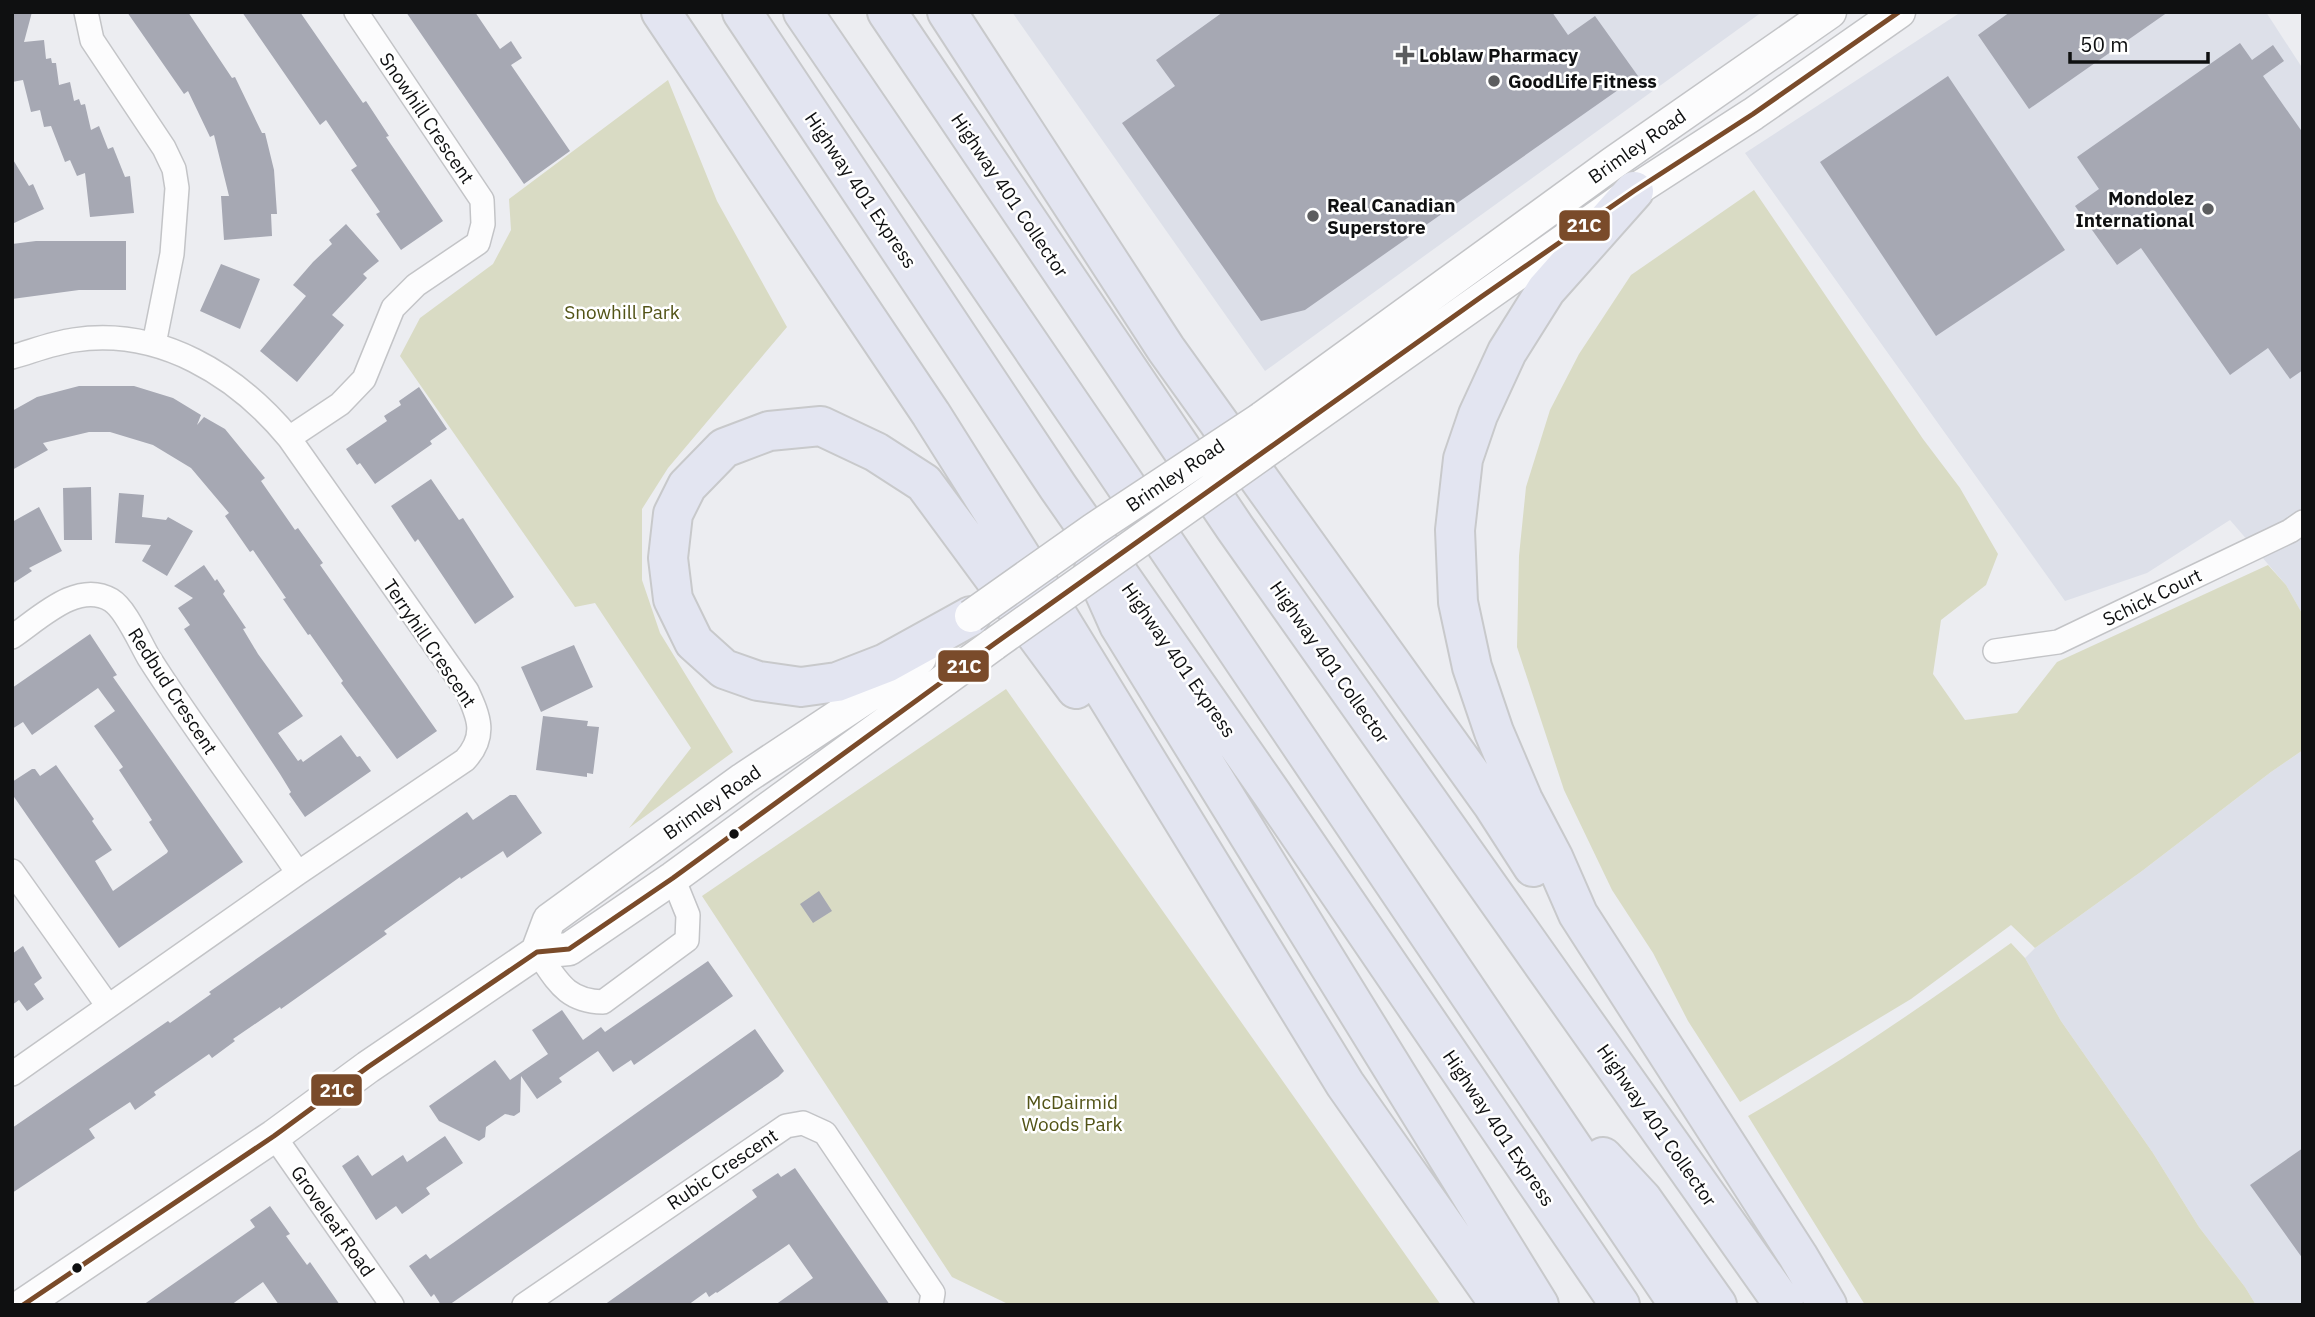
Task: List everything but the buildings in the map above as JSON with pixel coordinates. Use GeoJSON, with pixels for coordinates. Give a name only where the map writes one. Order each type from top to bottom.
{"type":"FeatureCollection","features":[{"type":"Feature","properties":{"kind":"highway"},"geometry":{"type":"LineString","coordinates":[[662,12],[931,414],[1345,1084],[1500,1305]]}},
{"type":"Feature","properties":{"kind":"highway","name":"Highway 401 Express"},"geometry":{"type":"LineString","coordinates":[[742,12],[1058,486],[1272,793],[1620,1305]]}},
{"type":"Feature","properties":{"kind":"highway"},"geometry":{"type":"LineString","coordinates":[[803,12],[1679,1305]]}},
{"type":"Feature","properties":{"kind":"highway","name":"Highway 401 Collector"},"geometry":{"type":"LineString","coordinates":[[887,12],[1235,528],[1784,1305]]}},
{"type":"Feature","properties":{"kind":"highway"},"geometry":{"type":"LineString","coordinates":[[947,12],[1174,360],[1493,805],[1535,869],[1578,914]]}},
{"type":"Feature","properties":{"kind":"highway"},"geometry":{"type":"LineString","coordinates":[[1634,191],[1546,290],[1507,352],[1478,415],[1463,459],[1455,530],[1458,603],[1472,667],[1494,732],[1523,800],[1553,857],[1578,914],[1827,1305]]}},
{"type":"Feature","properties":{"kind":"highway"},"geometry":{"type":"LineString","coordinates":[[982,630],[837,682],[801,687],[758,681],[723,668],[694,642],[673,599],[668,558],[673,514],[687,486],[724,448],[769,431],[821,426],[876,452],[924,483],[1079,692],[1146,761]]}},
{"type":"Feature","properties":{"kind":"highway"},"geometry":{"type":"LineString","coordinates":[[1058,486],[1119,625],[1539,1305]]}},
{"type":"Feature","properties":{"kind":"highway"},"geometry":{"type":"LineString","coordinates":[[1522,1070],[1642,1199],[1717,1305]]}},
{"type":"Feature","properties":{"kind":"main road","name":"Brimley Road"},"geometry":{"type":"LineString","coordinates":[[1269,431],[1623,156],[1830,12]]}},
{"type":"Feature","properties":{"kind":"main road","name":"Brimley Road"},"geometry":{"type":"LineString","coordinates":[[23,1305],[274,1136],[368,1067],[537,952],[569,949],[673,878],[982,630],[1269,431],[1753,114],[1899,12]]}},
{"type":"Feature","properties":{"kind":"main road","name":"Brimley Road"},"geometry":{"type":"LineString","coordinates":[[537,952],[549,920],[743,779],[900,675],[982,630]]}},
{"type":"Feature","properties":{"kind":"street"},"geometry":{"type":"LineString","coordinates":[[86,12],[92,40],[164,148],[174,169],[177,188],[172,254],[154,344]]}},
{"type":"Feature","properties":{"kind":"street","name":"Snowhill Crescent"},"geometry":{"type":"LineString","coordinates":[[289,439],[340,404],[364,379],[393,308],[416,285],[478,243],[483,224],[482,200],[356,12]]}},
{"type":"Feature","properties":{"kind":"street","name":"Terryhill Crescent"},"geometry":{"type":"LineString","coordinates":[[12,357],[77,340],[117,338],[154,344],[222,374],[263,408],[289,439],[467,691],[479,721],[476,748],[466,760],[298,873],[12,1074]]}},
{"type":"Feature","properties":{"kind":"street","name":"Schick Court"},"geometry":{"type":"LineString","coordinates":[[1994,651],[2058,642],[2290,531],[2303,522]]}},
{"type":"Feature","properties":{"kind":"street","name":"Redbud Crescent"},"geometry":{"type":"LineString","coordinates":[[12,637],[67,600],[83,594],[111,600],[120,609],[157,670],[298,873]]}},
{"type":"Feature","properties":{"kind":"street"},"geometry":{"type":"LineString","coordinates":[[12,871],[108,1006]]}},
{"type":"Feature","properties":{"kind":"street"},"geometry":{"type":"LineString","coordinates":[[537,952],[567,992],[586,1002],[603,1002],[687,940],[688,915],[673,878]]}},
{"type":"Feature","properties":{"kind":"street","name":"Rubic Crescent"},"geometry":{"type":"LineString","coordinates":[[524,1305],[786,1126],[803,1123],[825,1133],[845,1161],[933,1293],[931,1305]]}},
{"type":"Feature","properties":{"kind":"street","name":"Groveleaf Road"},"geometry":{"type":"LineString","coordinates":[[274,1136],[392,1305]]}},
{"type":"Feature","properties":{"kind":"shaded area","name":"Real Canadian Superstore"},"geometry":{"type":"Polygon","coordinates":[[[1012,12],[1762,12],[1265,371],[1012,12]]]}},
{"type":"Feature","properties":{"kind":"shaded area"},"geometry":{"type":"Polygon","coordinates":[[[1961,12],[2266,12],[2303,69],[2303,615],[2286,585],[2230,520],[2147,573],[2065,601],[1745,153],[1961,12]]]}},
{"type":"Feature","properties":{"kind":"shaded area"},"geometry":{"type":"Polygon","coordinates":[[[2303,750],[2303,1305],[2256,1305],[2199,1227],[2153,1153],[2061,1021],[2025,958],[2303,750]]]}},
{"type":"Feature","properties":{"kind":"green space","name":"Snowhill Park"},"geometry":{"type":"Polygon","coordinates":[[[668,80],[717,201],[787,327],[668,468],[642,509],[642,580],[660,633],[733,752],[629,828],[691,748],[595,603],[575,607],[400,356],[420,318],[493,264],[511,230],[509,199],[668,80]]]}},
{"type":"Feature","properties":{"kind":"green space"},"geometry":{"type":"Polygon","coordinates":[[[1754,190],[1923,439],[1960,488],[1998,554],[1986,585],[1941,620],[1933,674],[1965,720],[2017,713],[2057,662],[2268,565],[2286,585],[2303,615],[2303,750],[2035,948],[2011,925],[1911,999],[1740,1102],[1688,1021],[1653,953],[1612,890],[1564,790],[1517,647],[1519,556],[1526,487],[1550,410],[1579,354],[1631,275],[1754,190]]]}},
{"type":"Feature","properties":{"kind":"green space","name":"McDairmid Woods Park"},"geometry":{"type":"Polygon","coordinates":[[[1006,689],[1441,1305],[1010,1305],[952,1277],[702,896],[1006,689]]]}},
{"type":"Feature","properties":{"kind":"green space"},"geometry":{"type":"Polygon","coordinates":[[[2011,943],[2025,958],[2061,1021],[2153,1153],[2199,1227],[2256,1305],[1865,1305],[1748,1116],[1849,1054],[2011,943]]]}},
{"type":"Feature","properties":{"kind":"transit line","name":"21C"},"geometry":{"type":"LineString","coordinates":[[23,1305],[274,1136],[368,1067],[537,952],[569,949],[673,878],[994,644],[1481,297],[1899,12]]}},
{"type":"Feature","properties":{"kind":"place","name":"Loblaw Pharmacy"},"geometry":{"type":"Point","coordinates":[1405,55]}},
{"type":"Feature","properties":{"kind":"place","name":"GoodLife Fitness"},"geometry":{"type":"Point","coordinates":[1494,81]}},
{"type":"Feature","properties":{"kind":"place","name":"Mondolez International"},"geometry":{"type":"Point","coordinates":[2208,209]}},
{"type":"Feature","properties":{"kind":"place","name":"Real Canadian Superstore"},"geometry":{"type":"Point","coordinates":[1313,216]}}]}
